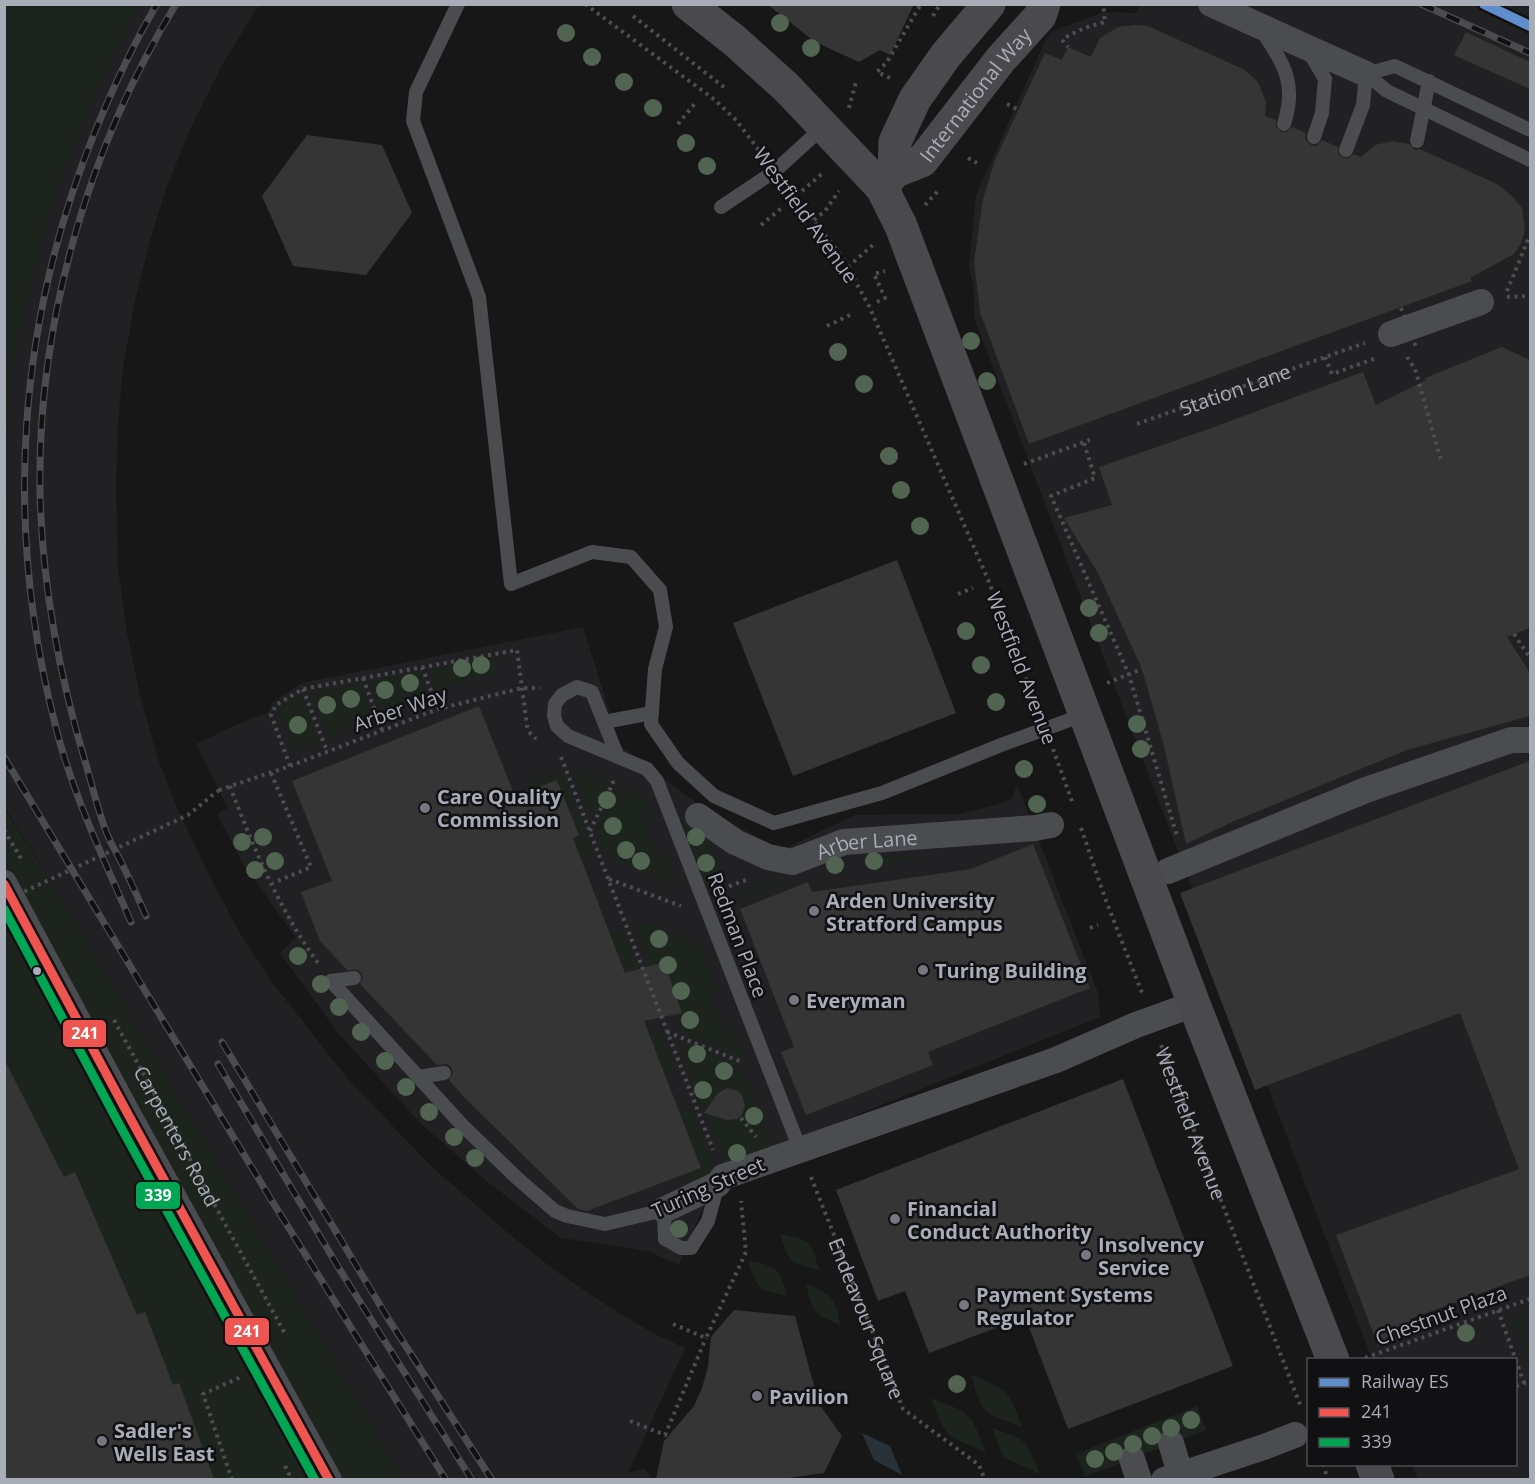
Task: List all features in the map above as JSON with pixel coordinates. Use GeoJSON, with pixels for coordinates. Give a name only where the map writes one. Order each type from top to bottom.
{"type":"FeatureCollection","features":[{"type":"Feature","properties":{"kind":"street"},"geometry":{"type":"LineString","coordinates":[[688,4],[744,49],[786,87],[835,119],[888,180],[901,226],[992,472],[1086,714],[1194,1004],[1333,1358]]}},
{"type":"Feature","properties":{"kind":"street","name":"International Way"},"geometry":{"type":"LineString","coordinates":[[888,180],[922,161],[1001,59],[1040,16],[1044,4]]}},
{"type":"Feature","properties":{"kind":"street"},"geometry":{"type":"LineString","coordinates":[[1211,4],[1366,74]]}},
{"type":"Feature","properties":{"kind":"street","name":"International Way"},"geometry":{"type":"LineString","coordinates":[[888,180],[895,142],[915,99],[946,55],[990,6]]}},
{"type":"Feature","properties":{"kind":"street"},"geometry":{"type":"LineString","coordinates":[[1401,334],[1493,300]]}},
{"type":"Feature","properties":{"kind":"street"},"geometry":{"type":"LineString","coordinates":[[1168,871],[1366,789],[1511,740],[1530,740]]}},
{"type":"Feature","properties":{"kind":"street","name":"Arber Lane"},"geometry":{"type":"LineString","coordinates":[[698,816],[735,842],[768,857],[792,862],[844,842],[1052,825]]}},
{"type":"Feature","properties":{"kind":"street","name":"Carpenters Road"},"geometry":{"type":"LineString","coordinates":[[4,883],[129,1116],[329,1479]]}},
{"type":"Feature","properties":{"kind":"street","name":"Turing Street"},"geometry":{"type":"LineString","coordinates":[[664,1210],[726,1178],[803,1159],[1056,1060],[1151,1019],[1194,1004]]}},
{"type":"Feature","properties":{"kind":"street"},"geometry":{"type":"LineString","coordinates":[[1171,1443],[1176,1478],[1302,1432]]}},
{"type":"Feature","properties":{"kind":"lane"},"geometry":{"type":"LineString","coordinates":[[458,4],[416,92],[412,121],[479,297],[511,584],[592,552],[631,557],[660,590],[666,627],[655,669],[651,724],[678,763],[714,796],[774,823],[882,793],[1086,714]]}},
{"type":"Feature","properties":{"kind":"lane"},"geometry":{"type":"LineString","coordinates":[[1259,26],[1284,65],[1288,82],[1289,108],[1284,124]]}},
{"type":"Feature","properties":{"kind":"lane"},"geometry":{"type":"LineString","coordinates":[[1306,47],[1325,79],[1322,113],[1314,137]]}},
{"type":"Feature","properties":{"kind":"lane"},"geometry":{"type":"LineString","coordinates":[[1366,74],[1395,66],[1530,130]]}},
{"type":"Feature","properties":{"kind":"lane"},"geometry":{"type":"LineString","coordinates":[[1366,74],[1387,91],[1530,160]]}},
{"type":"Feature","properties":{"kind":"lane"},"geometry":{"type":"LineString","coordinates":[[1346,150],[1363,105],[1366,74]]}},
{"type":"Feature","properties":{"kind":"lane"},"geometry":{"type":"LineString","coordinates":[[1417,141],[1429,81]]}},
{"type":"Feature","properties":{"kind":"lane"},"geometry":{"type":"LineString","coordinates":[[721,207],[776,171],[835,119]]}},
{"type":"Feature","properties":{"kind":"lane","name":"Redman Place"},"geometry":{"type":"LineString","coordinates":[[617,755],[592,692],[577,687],[562,695],[555,704],[555,716],[557,726],[568,736],[646,769],[657,781],[803,1159]]}},
{"type":"Feature","properties":{"kind":"lane"},"geometry":{"type":"LineString","coordinates":[[604,722],[652,712]]}},
{"type":"Feature","properties":{"kind":"lane"},"geometry":{"type":"LineString","coordinates":[[331,981],[354,978]]}},
{"type":"Feature","properties":{"kind":"lane","name":"Turing Street"},"geometry":{"type":"LineString","coordinates":[[331,981],[462,1125],[555,1211],[567,1216],[605,1224],[664,1210]]}},
{"type":"Feature","properties":{"kind":"lane"},"geometry":{"type":"LineString","coordinates":[[418,1077],[444,1073]]}},
{"type":"Feature","properties":{"kind":"lane"},"geometry":{"type":"LineString","coordinates":[[664,1210],[666,1239],[681,1248],[691,1248],[708,1221],[726,1178]]}},
{"type":"Feature","properties":{"kind":"path","name":"Westfield Avenue"},"geometry":{"type":"LineString","coordinates":[[585,4],[715,100],[736,120],[848,267],[868,306],[979,559],[1074,807]]}},
{"type":"Feature","properties":{"kind":"path"},"geometry":{"type":"LineString","coordinates":[[891,78],[877,72],[887,62],[921,4]]}},
{"type":"Feature","properties":{"kind":"path"},"geometry":{"type":"LineString","coordinates":[[1068,47],[1061,39],[1084,27],[1105,22],[1103,4]]}},
{"type":"Feature","properties":{"kind":"path"},"geometry":{"type":"LineString","coordinates":[[633,16],[725,88]]}},
{"type":"Feature","properties":{"kind":"path"},"geometry":{"type":"LineString","coordinates":[[710,86],[714,80]]}},
{"type":"Feature","properties":{"kind":"path"},"geometry":{"type":"LineString","coordinates":[[835,119],[856,82]]}},
{"type":"Feature","properties":{"kind":"path"},"geometry":{"type":"LineString","coordinates":[[678,124],[697,101]]}},
{"type":"Feature","properties":{"kind":"path"},"geometry":{"type":"LineString","coordinates":[[1008,104],[1019,110]]}},
{"type":"Feature","properties":{"kind":"path"},"geometry":{"type":"LineString","coordinates":[[968,158],[977,163]]}},
{"type":"Feature","properties":{"kind":"path"},"geometry":{"type":"LineString","coordinates":[[802,191],[824,172]]}},
{"type":"Feature","properties":{"kind":"path"},"geometry":{"type":"LineString","coordinates":[[814,220],[825,211],[838,193]]}},
{"type":"Feature","properties":{"kind":"path"},"geometry":{"type":"LineString","coordinates":[[761,225],[783,207]]}},
{"type":"Feature","properties":{"kind":"path"},"geometry":{"type":"LineString","coordinates":[[1493,300],[1530,235]]}},
{"type":"Feature","properties":{"kind":"path"},"geometry":{"type":"LineString","coordinates":[[848,267],[872,246]]}},
{"type":"Feature","properties":{"kind":"path"},"geometry":{"type":"LineString","coordinates":[[878,302],[885,298],[874,274],[886,270]]}},
{"type":"Feature","properties":{"kind":"path"},"geometry":{"type":"LineString","coordinates":[[827,326],[850,315]]}},
{"type":"Feature","properties":{"kind":"path"},"geometry":{"type":"LineString","coordinates":[[1325,357],[1332,374],[1401,334],[1415,369],[1441,460]]}},
{"type":"Feature","properties":{"kind":"path","name":"Station Lane"},"geometry":{"type":"LineString","coordinates":[[1137,424],[1333,354]]}},
{"type":"Feature","properties":{"kind":"path"},"geometry":{"type":"LineString","coordinates":[[1021,465],[1090,440]]}},
{"type":"Feature","properties":{"kind":"path"},"geometry":{"type":"LineString","coordinates":[[1084,442],[1095,478],[1051,496],[1129,675],[1177,840]]}},
{"type":"Feature","properties":{"kind":"path"},"geometry":{"type":"LineString","coordinates":[[958,594],[973,588]]}},
{"type":"Feature","properties":{"kind":"path"},"geometry":{"type":"LineString","coordinates":[[1514,634],[1530,658]]}},
{"type":"Feature","properties":{"kind":"path","name":"Arber Way"},"geometry":{"type":"LineString","coordinates":[[4,902],[188,816],[219,790],[290,766],[438,709],[522,688],[517,650],[422,666]]}},
{"type":"Feature","properties":{"kind":"path"},"geometry":{"type":"LineString","coordinates":[[290,766],[271,715],[276,705],[303,689],[422,666],[438,709]]}},
{"type":"Feature","properties":{"kind":"path"},"geometry":{"type":"LineString","coordinates":[[1109,682],[1142,669]]}},
{"type":"Feature","properties":{"kind":"path"},"geometry":{"type":"LineString","coordinates":[[363,678],[382,730]]}},
{"type":"Feature","properties":{"kind":"path"},"geometry":{"type":"LineString","coordinates":[[303,689],[327,751]]}},
{"type":"Feature","properties":{"kind":"path"},"geometry":{"type":"LineString","coordinates":[[559,751],[726,1178],[746,1252],[706,1338],[665,1436],[630,1421]]}},
{"type":"Feature","properties":{"kind":"path"},"geometry":{"type":"LineString","coordinates":[[271,772],[311,867],[273,883]]}},
{"type":"Feature","properties":{"kind":"path"},"geometry":{"type":"LineString","coordinates":[[590,831],[613,783]]}},
{"type":"Feature","properties":{"kind":"path"},"geometry":{"type":"LineString","coordinates":[[230,786],[252,844],[293,924],[331,981]]}},
{"type":"Feature","properties":{"kind":"path","name":"Westfield Avenue"},"geometry":{"type":"LineString","coordinates":[[1078,818],[1151,1019],[1301,1408]]}},
{"type":"Feature","properties":{"kind":"path"},"geometry":{"type":"LineString","coordinates":[[608,879],[710,917]]}},
{"type":"Feature","properties":{"kind":"path"},"geometry":{"type":"LineString","coordinates":[[1090,928],[1098,925]]}},
{"type":"Feature","properties":{"kind":"path","name":"Carpenters Road"},"geometry":{"type":"LineString","coordinates":[[110,1013],[285,1335]]}},
{"type":"Feature","properties":{"kind":"path"},"geometry":{"type":"LineString","coordinates":[[667,1032],[770,1073]]}},
{"type":"Feature","properties":{"kind":"path","name":"Endeavour Square"},"geometry":{"type":"LineString","coordinates":[[803,1159],[903,1408],[979,1465],[985,1479]]}},
{"type":"Feature","properties":{"kind":"path","name":"Chestnut Plaza"},"geometry":{"type":"LineString","coordinates":[[1364,1358],[1530,1299]]}},
{"type":"Feature","properties":{"kind":"path"},"geometry":{"type":"LineString","coordinates":[[1498,1310],[1515,1358]]}},
{"type":"Feature","properties":{"kind":"path"},"geometry":{"type":"LineString","coordinates":[[673,1324],[706,1338]]}},
{"type":"Feature","properties":{"kind":"path"},"geometry":{"type":"LineString","coordinates":[[1517,1363],[1524,1383]]}},
{"type":"Feature","properties":{"kind":"path"},"geometry":{"type":"LineString","coordinates":[[232,1479],[203,1394],[246,1375]]}},
{"type":"Feature","properties":{"kind":"path"},"geometry":{"type":"LineString","coordinates":[[1517,1385],[1530,1381]]}},
{"type":"Feature","properties":{"kind":"shaded area"},"geometry":{"type":"Polygon","coordinates":[[[4,5],[141,5],[115,51],[62,173],[41,244],[17,345],[6,437],[8,551],[11,570],[4,563],[4,5]]]}},
{"type":"Feature","properties":{"kind":"shaded area"},"geometry":{"type":"Polygon","coordinates":[[[141,5],[259,5],[222,65],[192,125],[167,186],[135,300],[123,368],[116,484],[118,567],[127,633],[140,695],[157,756],[174,801],[242,937],[275,986],[347,1078],[431,1166],[553,1269],[651,1332],[685,1348],[628,1473],[645,1469],[652,1479],[404,1479],[57,891],[5,808],[5,563],[11,568],[8,551],[6,437],[17,345],[41,244],[62,173],[115,51],[141,5]]]}},
{"type":"Feature","properties":{"kind":"shaded area"},"geometry":{"type":"Polygon","coordinates":[[[1138,5],[1530,5],[1530,1479],[1418,1479],[1412,1466],[1517,1466],[1517,1358],[1372,1358],[974,318],[974,292],[969,265],[976,195],[1047,37],[1055,30],[1104,12],[1137,13],[1138,5]]]}},
{"type":"Feature","properties":{"kind":"shaded area"},"geometry":{"type":"Polygon","coordinates":[[[583,627],[620,745],[703,808],[782,850],[855,815],[959,814],[996,805],[1012,799],[1017,784],[1098,993],[1100,1017],[807,1135],[707,1198],[679,1265],[648,1251],[561,1238],[489,1183],[421,1124],[339,1034],[280,953],[296,938],[242,862],[217,814],[228,808],[196,744],[269,712],[272,703],[302,683],[583,627]]]}},
{"type":"Feature","properties":{"kind":"shaded area"},"geometry":{"type":"Polygon","coordinates":[[[497,656],[493,673],[444,688],[446,694],[439,696],[429,670],[497,656]]]}},
{"type":"Feature","properties":{"kind":"shaded area"},"geometry":{"type":"Polygon","coordinates":[[[419,671],[426,694],[381,709],[370,682],[419,671]]]}},
{"type":"Feature","properties":{"kind":"shaded area"},"geometry":{"type":"Polygon","coordinates":[[[362,683],[377,720],[371,722],[369,717],[338,729],[340,735],[330,739],[312,693],[362,683]]]}},
{"type":"Feature","properties":{"kind":"shaded area"},"geometry":{"type":"Polygon","coordinates":[[[301,693],[319,742],[296,752],[279,709],[301,693]]]}},
{"type":"Feature","properties":{"kind":"shaded area"},"geometry":{"type":"Polygon","coordinates":[[[571,767],[609,782],[592,820],[571,767]]]}},
{"type":"Feature","properties":{"kind":"shaded area"},"geometry":{"type":"Polygon","coordinates":[[[562,770],[575,804],[568,806],[529,791],[526,784],[562,770]]]}},
{"type":"Feature","properties":{"kind":"shaded area"},"geometry":{"type":"Polygon","coordinates":[[[617,786],[645,799],[654,820],[640,815],[655,851],[667,857],[679,886],[605,854],[596,828],[617,786]]]}},
{"type":"Feature","properties":{"kind":"shaded area"},"geometry":{"type":"Polygon","coordinates":[[[4,808],[57,891],[404,1479],[5,1479],[4,808]]]}},
{"type":"Feature","properties":{"kind":"shaded area"},"geometry":{"type":"Polygon","coordinates":[[[579,814],[595,856],[582,861],[573,838],[579,835],[571,817],[579,814]]]}},
{"type":"Feature","properties":{"kind":"shaded area"},"geometry":{"type":"Polygon","coordinates":[[[679,814],[703,825],[724,880],[706,887],[679,814]]]}},
{"type":"Feature","properties":{"kind":"shaded area"},"geometry":{"type":"Polygon","coordinates":[[[914,854],[915,860],[868,866],[867,858],[914,854]]]}},
{"type":"Feature","properties":{"kind":"shaded area"},"geometry":{"type":"Polygon","coordinates":[[[778,878],[780,884],[738,900],[736,894],[778,878]]]}},
{"type":"Feature","properties":{"kind":"shaded area"},"geometry":{"type":"Polygon","coordinates":[[[647,922],[701,946],[720,994],[709,990],[723,1026],[735,1031],[746,1060],[689,1036],[664,963],[649,966],[634,927],[647,922]]]}},
{"type":"Feature","properties":{"kind":"shaded area"},"geometry":{"type":"Polygon","coordinates":[[[623,929],[638,968],[625,972],[610,935],[623,929]]]}},
{"type":"Feature","properties":{"kind":"shaded area"},"geometry":{"type":"Polygon","coordinates":[[[647,1029],[664,1037],[677,1072],[665,1076],[647,1029]]]}},
{"type":"Feature","properties":{"kind":"shaded area"},"geometry":{"type":"Polygon","coordinates":[[[678,1040],[741,1068],[774,1150],[727,1168],[678,1040]]]}},
{"type":"Feature","properties":{"kind":"shaded area"},"geometry":{"type":"Polygon","coordinates":[[[691,1104],[716,1171],[686,1183],[682,1175],[700,1168],[678,1110],[691,1104]]]}},
{"type":"Feature","properties":{"kind":"shaded area"},"geometry":{"type":"Polygon","coordinates":[[[780,1234],[808,1243],[819,1270],[802,1266],[792,1260],[780,1234]]]}},
{"type":"Feature","properties":{"kind":"shaded area"},"geometry":{"type":"Polygon","coordinates":[[[748,1261],[776,1270],[782,1279],[787,1296],[760,1287],[748,1261]]]}},
{"type":"Feature","properties":{"kind":"shaded area"},"geometry":{"type":"Polygon","coordinates":[[[806,1284],[831,1298],[840,1325],[824,1318],[816,1311],[810,1301],[806,1284]]]}},
{"type":"Feature","properties":{"kind":"shaded area"},"geometry":{"type":"Polygon","coordinates":[[[1530,1312],[1530,1368],[1513,1319],[1530,1312]]]}},
{"type":"Feature","properties":{"kind":"shaded area"},"geometry":{"type":"Polygon","coordinates":[[[971,1374],[1005,1392],[1013,1404],[1022,1427],[991,1414],[981,1405],[971,1374]]]}},
{"type":"Feature","properties":{"kind":"shaded area"},"geometry":{"type":"Polygon","coordinates":[[[931,1398],[955,1407],[968,1416],[986,1452],[949,1434],[940,1421],[931,1398]]]}},
{"type":"Feature","properties":{"kind":"shaded area"},"geometry":{"type":"Polygon","coordinates":[[[1197,1406],[1206,1430],[1085,1477],[1076,1454],[1197,1406]]]}},
{"type":"Feature","properties":{"kind":"shaded area"},"geometry":{"type":"Polygon","coordinates":[[[992,1428],[1024,1442],[1040,1474],[1003,1457],[992,1428]]]}},
{"type":"Feature","properties":{"kind":"shaded area"},"geometry":{"type":"Polygon","coordinates":[[[862,1433],[890,1446],[902,1475],[874,1460],[862,1433]]]}},
{"type":"Feature","properties":{"kind":"building"},"geometry":{"type":"Polygon","coordinates":[[[767,4],[914,4],[890,55],[880,50],[859,62],[815,42],[767,4]]]}},
{"type":"Feature","properties":{"kind":"building"},"geometry":{"type":"Polygon","coordinates":[[[1148,26],[1245,70],[1258,82],[1266,102],[1265,116],[1276,120],[1276,127],[1281,132],[1287,132],[1292,127],[1306,133],[1305,139],[1311,145],[1316,146],[1322,140],[1338,147],[1339,155],[1347,159],[1354,154],[1361,157],[1375,145],[1393,141],[1409,144],[1415,150],[1420,149],[1497,184],[1522,208],[1525,230],[1521,243],[1514,254],[1470,278],[1472,281],[1029,444],[980,312],[974,262],[983,199],[995,160],[1045,53],[1062,60],[1068,47],[1091,57],[1100,38],[1118,27],[1148,26]]]}},
{"type":"Feature","properties":{"kind":"building"},"geometry":{"type":"Polygon","coordinates":[[[1466,32],[1530,62],[1530,89],[1454,55],[1466,32]]]}},
{"type":"Feature","properties":{"kind":"building"},"geometry":{"type":"Polygon","coordinates":[[[307,135],[382,145],[412,213],[366,275],[293,266],[262,196],[307,135]]]}},
{"type":"Feature","properties":{"kind":"building"},"geometry":{"type":"Polygon","coordinates":[[[1502,347],[1530,360],[1530,628],[1507,637],[1530,673],[1530,716],[1407,750],[1232,822],[1186,844],[1164,746],[1142,669],[1098,573],[1064,518],[1112,505],[1099,467],[1363,372],[1376,405],[1426,380],[1425,378],[1502,347]]]}},
{"type":"Feature","properties":{"kind":"building"},"geometry":{"type":"Polygon","coordinates":[[[897,560],[956,713],[793,776],[733,623],[897,560]]]}},
{"type":"Feature","properties":{"kind":"building"},"geometry":{"type":"Polygon","coordinates":[[[479,706],[515,796],[557,780],[579,835],[573,838],[625,973],[664,962],[682,1013],[644,1021],[701,1168],[587,1211],[578,1209],[464,1097],[449,1080],[453,1072],[451,1067],[447,1064],[437,1065],[360,984],[363,977],[361,972],[347,970],[320,941],[301,892],[332,881],[292,781],[479,706]]]}},
{"type":"Feature","properties":{"kind":"building"},"geometry":{"type":"Polygon","coordinates":[[[1530,761],[1530,1275],[1410,1319],[1415,1334],[1378,1346],[1336,1235],[1519,1169],[1460,1013],[1255,1090],[1180,893],[1530,761]]]}},
{"type":"Feature","properties":{"kind":"building","name":"Turing Building"},"geometry":{"type":"Polygon","coordinates":[[[1033,844],[1090,988],[928,1052],[933,1065],[806,1115],[781,1052],[794,1047],[740,909],[808,882],[812,892],[971,869],[1033,844]]]}},
{"type":"Feature","properties":{"kind":"building"},"geometry":{"type":"Polygon","coordinates":[[[4,1059],[64,1177],[75,1172],[137,1315],[145,1312],[173,1385],[179,1383],[214,1479],[4,1479],[4,1059]]]}},
{"type":"Feature","properties":{"kind":"building"},"geometry":{"type":"Polygon","coordinates":[[[1123,1079],[1233,1366],[1068,1429],[1025,1317],[929,1353],[905,1291],[878,1301],[836,1190],[1123,1079]]]}},
{"type":"Feature","properties":{"kind":"building"},"geometry":{"type":"Polygon","coordinates":[[[727,1088],[738,1091],[742,1095],[745,1105],[742,1115],[737,1119],[727,1120],[704,1113],[718,1093],[727,1088]]]}},
{"type":"Feature","properties":{"kind":"building","name":"Pavilion"},"geometry":{"type":"Polygon","coordinates":[[[734,1310],[795,1316],[819,1404],[842,1436],[824,1473],[781,1479],[656,1479],[664,1441],[694,1406],[702,1388],[708,1367],[711,1337],[734,1310]]]}},
{"type":"Feature","properties":{"kind":"railway"},"geometry":{"type":"LineString","coordinates":[[131,922],[70,775],[55,724],[39,649],[29,575],[25,500],[26,426],[34,352],[48,279],[68,206],[108,101],[157,4]]}},
{"type":"Feature","properties":{"kind":"railway"},"geometry":{"type":"LineString","coordinates":[[146,916],[104,825],[67,695],[44,560],[40,492],[41,428],[48,365],[59,301],[74,239],[117,117],[145,59],[176,4]]}},
{"type":"Feature","properties":{"kind":"railway"},"geometry":{"type":"LineString","coordinates":[[1421,4],[1530,53]]}},
{"type":"Feature","properties":{"kind":"railway"},"geometry":{"type":"LineString","coordinates":[[4,757],[272,1201],[446,1480]]}},
{"type":"Feature","properties":{"kind":"railway"},"geometry":{"type":"LineString","coordinates":[[222,1042],[389,1320],[492,1480]]}},
{"type":"Feature","properties":{"kind":"railway"},"geometry":{"type":"LineString","coordinates":[[218,1064],[340,1270],[472,1480]]}},
{"type":"Feature","properties":{"kind":"rail line","name":"ES"},"geometry":{"type":"LineString","coordinates":[[1484,4],[1530,26]]}},
{"type":"Feature","properties":{"kind":"transit line","name":"241"},"geometry":{"type":"LineString","coordinates":[[4,884],[329,1480]]}},
{"type":"Feature","properties":{"kind":"transit line","name":"339"},"geometry":{"type":"LineString","coordinates":[[4,909],[315,1480]]}},
{"type":"Feature","properties":{"kind":"place","name":"Care Quality Commission"},"geometry":{"type":"Point","coordinates":[425,808]}},
{"type":"Feature","properties":{"kind":"place","name":"Arden University Stratford Campus"},"geometry":{"type":"Point","coordinates":[814,911]}},
{"type":"Feature","properties":{"kind":"place","name":"Turing Building"},"geometry":{"type":"Point","coordinates":[923,970]}},
{"type":"Feature","properties":{"kind":"place","name":"Everyman"},"geometry":{"type":"Point","coordinates":[794,1000]}},
{"type":"Feature","properties":{"kind":"place","name":"Financial Conduct Authority"},"geometry":{"type":"Point","coordinates":[895,1219]}},
{"type":"Feature","properties":{"kind":"place","name":"Insolvency Service"},"geometry":{"type":"Point","coordinates":[1086,1255]}},
{"type":"Feature","properties":{"kind":"place","name":"Payment Systems Regulator"},"geometry":{"type":"Point","coordinates":[964,1305]}},
{"type":"Feature","properties":{"kind":"place","name":"Pavilion"},"geometry":{"type":"Point","coordinates":[757,1396]}},
{"type":"Feature","properties":{"kind":"place","name":"Sadler's Wells East"},"geometry":{"type":"Point","coordinates":[102,1441]}}]}
